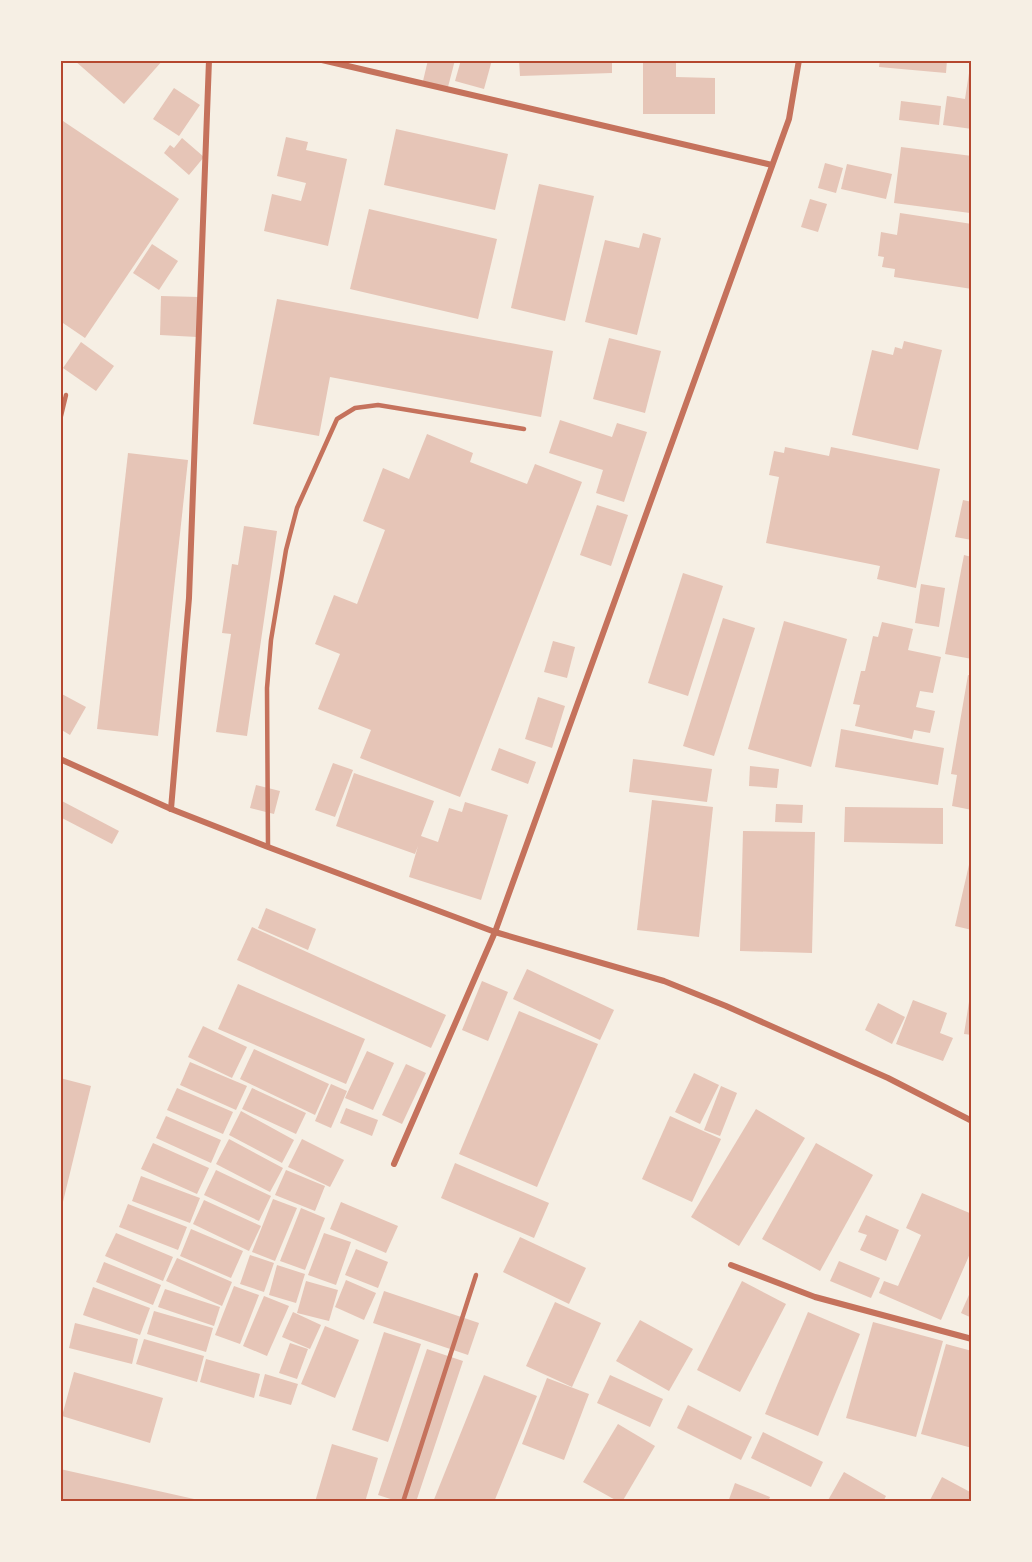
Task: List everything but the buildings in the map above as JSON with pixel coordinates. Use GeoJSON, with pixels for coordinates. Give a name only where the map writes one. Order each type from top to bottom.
{"type":"FeatureCollection","features":[{"type":"Feature","properties":{"kind":"street"},"geometry":{"type":"LineString","coordinates":[[171,809],[189,598],[209,60]]}},
{"type":"Feature","properties":{"kind":"street"},"geometry":{"type":"LineString","coordinates":[[322,60],[772,165]]}},
{"type":"Feature","properties":{"kind":"street"},"geometry":{"type":"LineString","coordinates":[[394,1164],[495,932],[789,119],[799,60]]}},
{"type":"Feature","properties":{"kind":"street"},"geometry":{"type":"LineString","coordinates":[[60,759],[171,809],[495,932],[664,981],[888,1078],[972,1121]]}},
{"type":"Feature","properties":{"kind":"street"},"geometry":{"type":"LineString","coordinates":[[731,1265],[815,1297],[972,1339]]}},
{"type":"Feature","properties":{"kind":"lane"},"geometry":{"type":"LineString","coordinates":[[60,420],[66,395]]}},
{"type":"Feature","properties":{"kind":"lane"},"geometry":{"type":"LineString","coordinates":[[268,847],[267,688],[278,597],[286,550],[297,508],[337,419],[355,408],[378,405],[524,429]]}},
{"type":"Feature","properties":{"kind":"lane"},"geometry":{"type":"LineString","coordinates":[[403,1502],[476,1275]]}}]}
